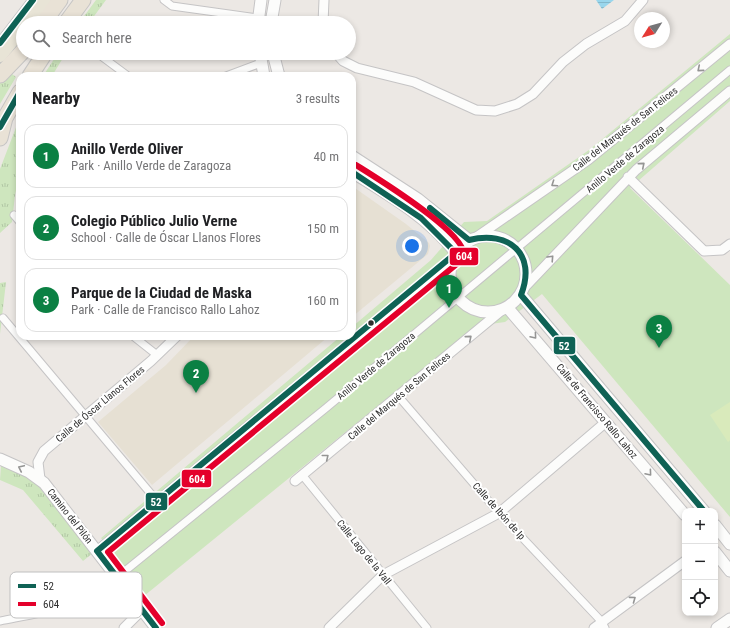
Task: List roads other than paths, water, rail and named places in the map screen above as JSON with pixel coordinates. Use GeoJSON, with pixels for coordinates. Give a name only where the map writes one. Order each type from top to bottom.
{"type":"FeatureCollection","features":[{"type":"Feature","properties":{"kind":"highway"},"geometry":{"type":"LineString","coordinates":[[48,16],[60,0]]}},
{"type":"Feature","properties":{"kind":"highway"},"geometry":{"type":"LineString","coordinates":[[71,16],[83,0]]}},
{"type":"Feature","properties":{"kind":"highway"},"geometry":{"type":"LineString","coordinates":[[0,75],[16,58]]}},
{"type":"Feature","properties":{"kind":"highway"},"geometry":{"type":"LineString","coordinates":[[33,72],[40,60]]}},
{"type":"Feature","properties":{"kind":"highway"},"geometry":{"type":"LineString","coordinates":[[0,138],[3,123],[16,99]]}},
{"type":"Feature","properties":{"kind":"main road"},"geometry":{"type":"LineString","coordinates":[[31,16],[44,0]]}},
{"type":"Feature","properties":{"kind":"main road"},"geometry":{"type":"LineString","coordinates":[[0,55],[16,35]]}},
{"type":"Feature","properties":{"kind":"street"},"geometry":{"type":"LineString","coordinates":[[21,16],[33,0]]}},
{"type":"Feature","properties":{"kind":"street"},"geometry":{"type":"LineString","coordinates":[[164,0],[172,6],[233,16]]}},
{"type":"Feature","properties":{"kind":"street"},"geometry":{"type":"LineString","coordinates":[[259,16],[261,0]]}},
{"type":"Feature","properties":{"kind":"street"},"geometry":{"type":"LineString","coordinates":[[272,16],[275,0]]}},
{"type":"Feature","properties":{"kind":"street"},"geometry":{"type":"LineString","coordinates":[[323,16],[324,0]]}},
{"type":"Feature","properties":{"kind":"street"},"geometry":{"type":"LineString","coordinates":[[342,60],[357,68],[414,82],[476,110],[495,111],[517,104],[533,94],[563,62],[586,44],[625,21],[643,0]]}},
{"type":"Feature","properties":{"kind":"street"},"geometry":{"type":"LineString","coordinates":[[0,43],[16,22]]}},
{"type":"Feature","properties":{"kind":"street","name":"Calle del Marqués de San Felices"},"geometry":{"type":"LineString","coordinates":[[474,238],[599,152],[730,44]]}},
{"type":"Feature","properties":{"kind":"street"},"geometry":{"type":"LineString","coordinates":[[106,60],[123,72]]}},
{"type":"Feature","properties":{"kind":"street"},"geometry":{"type":"LineString","coordinates":[[234,72],[256,60]]}},
{"type":"Feature","properties":{"kind":"street"},"geometry":{"type":"LineString","coordinates":[[260,60],[263,72]]}},
{"type":"Feature","properties":{"kind":"street"},"geometry":{"type":"LineString","coordinates":[[275,60],[277,72]]}},
{"type":"Feature","properties":{"kind":"street","name":"Anillo Verde de Zaragoza"},"geometry":{"type":"LineString","coordinates":[[124,572],[326,408],[457,297],[518,249],[730,70]]}},
{"type":"Feature","properties":{"kind":"street"},"geometry":{"type":"LineString","coordinates":[[454,255],[450,267],[450,277],[451,287],[457,297],[473,309],[482,312],[505,309],[628,178],[730,91]]}},
{"type":"Feature","properties":{"kind":"street"},"geometry":{"type":"LineString","coordinates":[[356,159],[474,238]]}},
{"type":"Feature","properties":{"kind":"street"},"geometry":{"type":"LineString","coordinates":[[356,175],[416,215],[442,238],[454,255]]}},
{"type":"Feature","properties":{"kind":"street"},"geometry":{"type":"LineString","coordinates":[[628,178],[704,251],[722,250],[730,244]]}},
{"type":"Feature","properties":{"kind":"street"},"geometry":{"type":"LineString","coordinates":[[356,336],[474,238],[488,235],[498,237],[508,241],[518,249],[524,260],[527,274],[523,291]]}},
{"type":"Feature","properties":{"kind":"street","name":"Calle de Francisco Rallo Lahoz"},"geometry":{"type":"LineString","coordinates":[[523,291],[627,422],[701,508]]}},
{"type":"Feature","properties":{"kind":"street","name":"Calle del Marqués de San Felices"},"geometry":{"type":"LineString","coordinates":[[299,479],[505,309]]}},
{"type":"Feature","properties":{"kind":"street","name":"Calle de Francisco Rallo Lahoz"},"geometry":{"type":"LineString","coordinates":[[505,309],[606,422],[682,511]]}},
{"type":"Feature","properties":{"kind":"street"},"geometry":{"type":"LineString","coordinates":[[4,318],[16,332]]}},
{"type":"Feature","properties":{"kind":"street"},"geometry":{"type":"LineString","coordinates":[[22,340],[157,501]]}},
{"type":"Feature","properties":{"kind":"street"},"geometry":{"type":"LineString","coordinates":[[138,340],[158,356]]}},
{"type":"Feature","properties":{"kind":"street","name":"Calle de Óscar Llanos Flores"},"geometry":{"type":"LineString","coordinates":[[40,479],[38,467],[41,455],[85,415],[158,356],[173,340]]}},
{"type":"Feature","properties":{"kind":"street"},"geometry":{"type":"LineString","coordinates":[[97,550],[351,340]]}},
{"type":"Feature","properties":{"kind":"street","name":"Calle de Ibón de Ip"},"geometry":{"type":"LineString","coordinates":[[399,397],[499,513],[604,625]]}},
{"type":"Feature","properties":{"kind":"street"},"geometry":{"type":"LineString","coordinates":[[329,628],[383,575],[499,513],[606,422]]}},
{"type":"Feature","properties":{"kind":"street","name":"Camino del Pilón"},"geometry":{"type":"LineString","coordinates":[[0,459],[24,469],[40,479],[113,572]]}},
{"type":"Feature","properties":{"kind":"street","name":"Calle Lago de la Vall"},"geometry":{"type":"LineString","coordinates":[[299,479],[427,628]]}},
{"type":"Feature","properties":{"kind":"street"},"geometry":{"type":"LineString","coordinates":[[718,531],[730,544]]}},
{"type":"Feature","properties":{"kind":"street"},"geometry":{"type":"LineString","coordinates":[[718,556],[730,571]]}},
{"type":"Feature","properties":{"kind":"street"},"geometry":{"type":"LineString","coordinates":[[594,628],[604,625],[682,563]]}},
{"type":"Feature","properties":{"kind":"street","name":"Camino del Pilón"},"geometry":{"type":"LineString","coordinates":[[142,612],[156,628]]}},
{"type":"Feature","properties":{"kind":"street","name":"Anillo Verde de Zaragoza"},"geometry":{"type":"LineString","coordinates":[[0,621],[14,618]]}},
{"type":"Feature","properties":{"kind":"street"},"geometry":{"type":"LineString","coordinates":[[124,628],[134,618]]}},
{"type":"Feature","properties":{"kind":"street"},"geometry":{"type":"LineString","coordinates":[[717,628],[730,619]]}},
{"type":"Feature","properties":{"kind":"water"},"geometry":{"type":"Polygon","coordinates":[[[596,0],[614,0],[602,9],[596,0]]]}},
{"type":"Feature","properties":{"kind":"place","name":"Anillo Verde Oliver"},"geometry":{"type":"Point","coordinates":[449,308]}},
{"type":"Feature","properties":{"kind":"place","name":"Parque de la Ciudad de Maska"},"geometry":{"type":"Point","coordinates":[659,348]}},
{"type":"Feature","properties":{"kind":"place","name":"Colegio Público Julio Verne"},"geometry":{"type":"Point","coordinates":[196,393]}}]}
